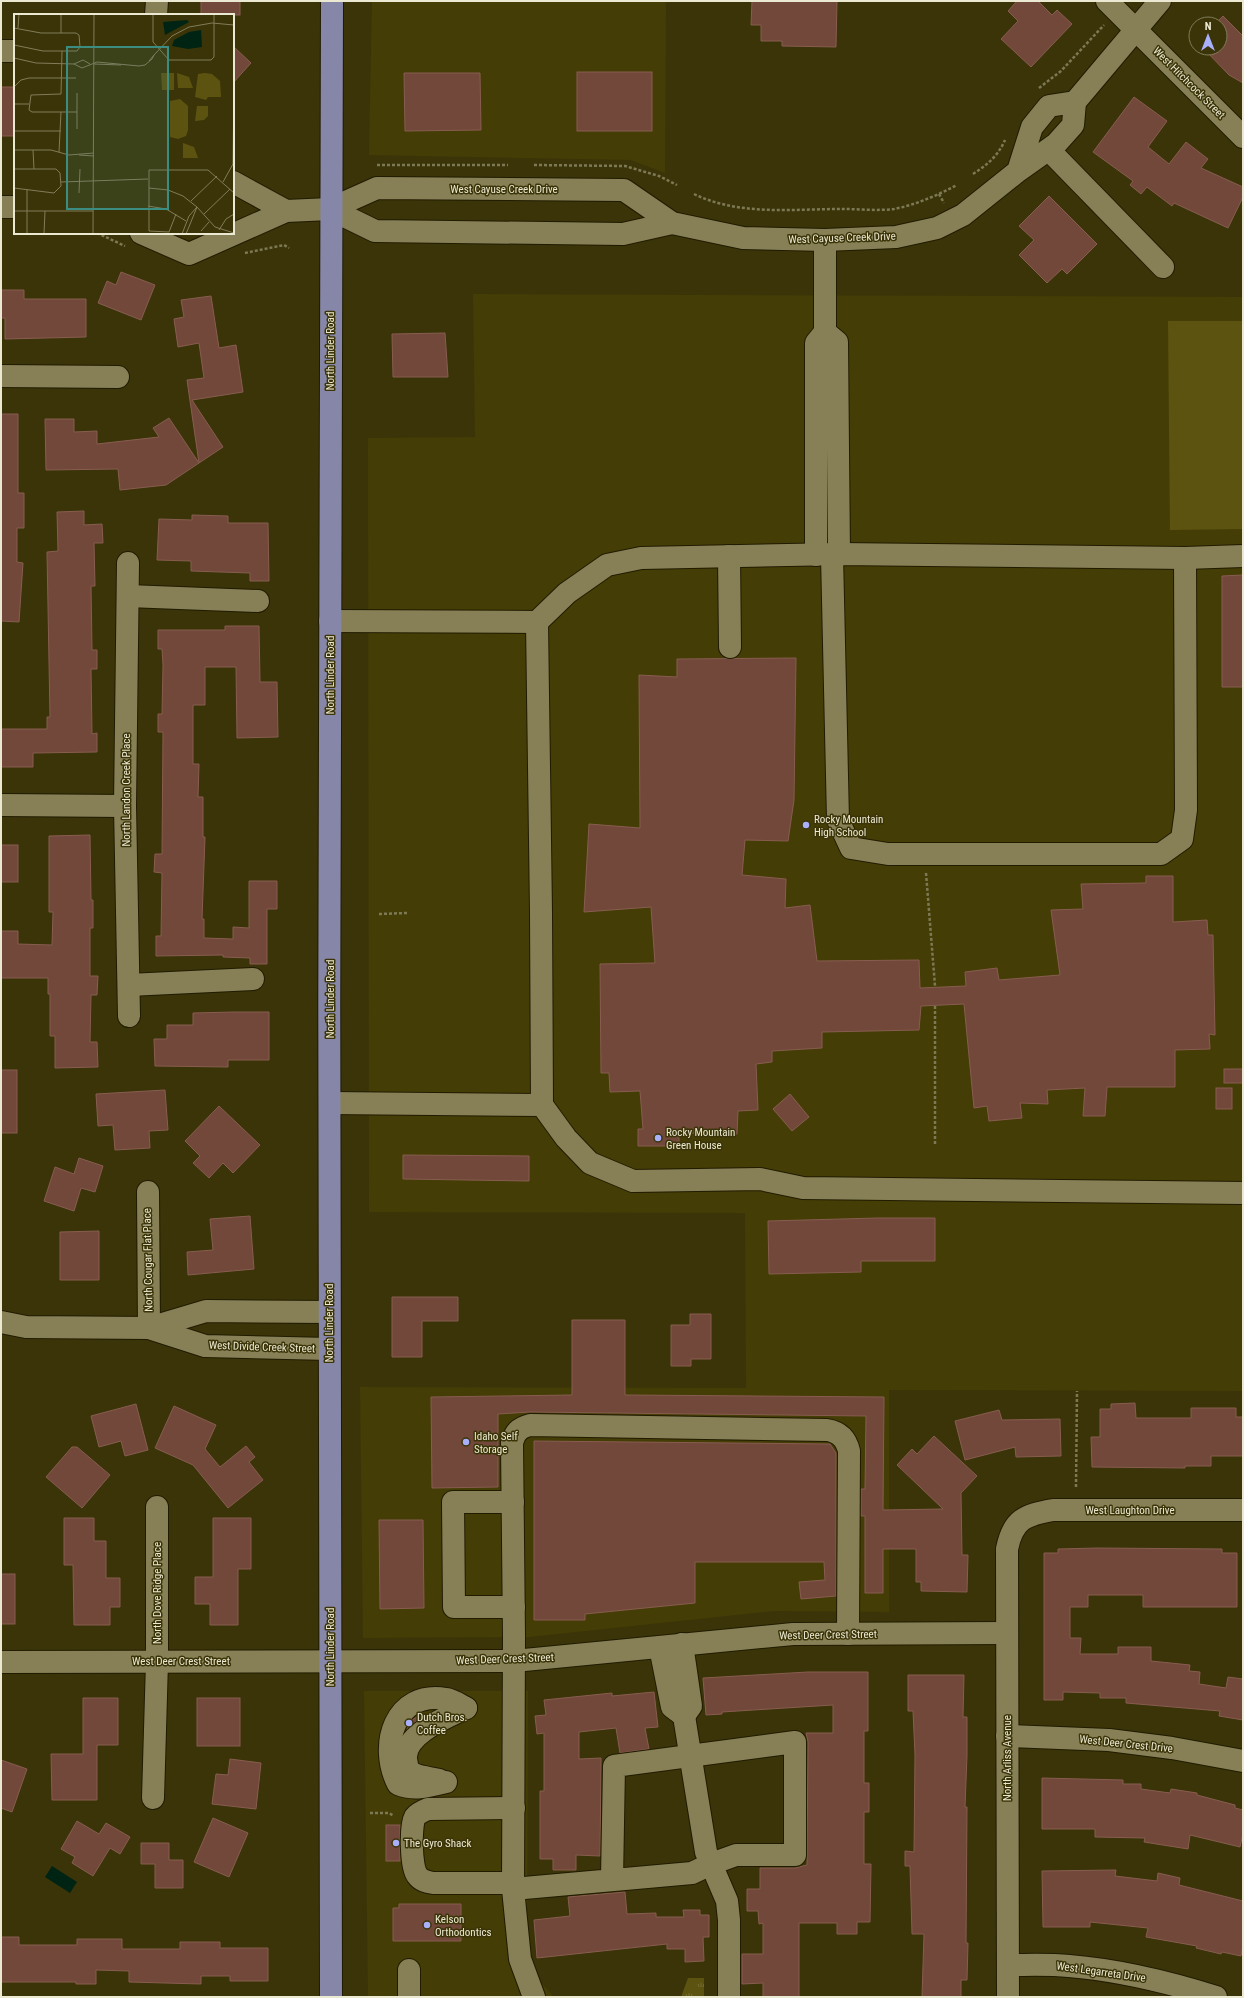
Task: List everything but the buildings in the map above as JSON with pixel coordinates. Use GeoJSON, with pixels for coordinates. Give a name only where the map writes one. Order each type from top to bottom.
{"type":"FeatureCollection","features":[{"type":"Feature","properties":{"kind":"main road","name":"North Linder Road"},"geometry":{"type":"LineString","coordinates":[[330,1997],[330,209],[332,1]]}},
{"type":"Feature","properties":{"kind":"street"},"geometry":{"type":"LineString","coordinates":[[156,14],[157,1]]}},
{"type":"Feature","properties":{"kind":"street"},"geometry":{"type":"LineString","coordinates":[[1107,1],[1135,29]]}},
{"type":"Feature","properties":{"kind":"street"},"geometry":{"type":"LineString","coordinates":[[1018,171],[1032,127],[1049,106],[1075,102],[1160,1]]}},
{"type":"Feature","properties":{"kind":"street","name":"West Hitchcock Street"},"geometry":{"type":"LineString","coordinates":[[1135,29],[1243,137]]}},
{"type":"Feature","properties":{"kind":"street"},"geometry":{"type":"LineString","coordinates":[[1,51],[14,51]]}},
{"type":"Feature","properties":{"kind":"street","name":"West Cayuse Creek Drive"},"geometry":{"type":"LineString","coordinates":[[234,234],[286,211],[330,209],[377,188],[624,190],[672,223],[743,238],[825,240],[896,237],[937,228],[963,215],[1018,171],[1056,144],[1073,124],[1075,102]]}},
{"type":"Feature","properties":{"kind":"street"},"geometry":{"type":"LineString","coordinates":[[1049,150],[1163,267]]}},
{"type":"Feature","properties":{"kind":"street"},"geometry":{"type":"LineString","coordinates":[[234,183],[286,211]]}},
{"type":"Feature","properties":{"kind":"street"},"geometry":{"type":"LineString","coordinates":[[1,207],[14,207]]}},
{"type":"Feature","properties":{"kind":"street","name":"West Cayuse Creek Drive"},"geometry":{"type":"LineString","coordinates":[[330,209],[376,231],[623,234],[672,223]]}},
{"type":"Feature","properties":{"kind":"street","name":"West Cayuse Creek Drive"},"geometry":{"type":"LineString","coordinates":[[143,234],[188,254],[234,234]]}},
{"type":"Feature","properties":{"kind":"street"},"geometry":{"type":"LineString","coordinates":[[825,240],[825,332],[837,342],[829,554],[838,820],[851,848],[888,854],[1161,854],[1182,839],[1186,810],[1185,558]]}},
{"type":"Feature","properties":{"kind":"street"},"geometry":{"type":"LineString","coordinates":[[1,376],[118,376]]}},
{"type":"Feature","properties":{"kind":"street"},"geometry":{"type":"LineString","coordinates":[[330,621],[537,622],[567,593],[607,565],[641,558],[829,554],[1185,558],[1243,556]]}},
{"type":"Feature","properties":{"kind":"street"},"geometry":{"type":"LineString","coordinates":[[729,556],[730,647]]}},
{"type":"Feature","properties":{"kind":"street","name":"North Landon Creek Place"},"geometry":{"type":"LineString","coordinates":[[128,563],[125,806],[129,1016]]}},
{"type":"Feature","properties":{"kind":"street"},"geometry":{"type":"LineString","coordinates":[[128,596],[258,601]]}},
{"type":"Feature","properties":{"kind":"street"},"geometry":{"type":"LineString","coordinates":[[537,622],[542,1105],[566,1138],[590,1164],[633,1181],[760,1180],[803,1188],[1243,1193]]}},
{"type":"Feature","properties":{"kind":"street"},"geometry":{"type":"LineString","coordinates":[[1,805],[125,806]]}},
{"type":"Feature","properties":{"kind":"street"},"geometry":{"type":"LineString","coordinates":[[129,985],[253,979]]}},
{"type":"Feature","properties":{"kind":"street"},"geometry":{"type":"LineString","coordinates":[[330,1102],[542,1105]]}},
{"type":"Feature","properties":{"kind":"street","name":"North Cougar Flat Place"},"geometry":{"type":"LineString","coordinates":[[148,1192],[149,1328]]}},
{"type":"Feature","properties":{"kind":"street","name":"West Divide Creek Street"},"geometry":{"type":"LineString","coordinates":[[1,1322],[26,1327],[149,1328],[206,1311],[329,1312]]}},
{"type":"Feature","properties":{"kind":"street","name":"West Divide Creek Street"},"geometry":{"type":"LineString","coordinates":[[149,1328],[204,1346],[329,1349]]}},
{"type":"Feature","properties":{"kind":"street"},"geometry":{"type":"LineString","coordinates":[[534,1997],[520,1960],[513,1886],[514,1607],[512,1443],[514,1436],[519,1430],[530,1426],[827,1430],[838,1432],[848,1444],[849,1450],[848,1634]]}},
{"type":"Feature","properties":{"kind":"street"},"geometry":{"type":"LineString","coordinates":[[513,1502],[453,1502],[453,1509],[454,1607],[514,1607]]}},
{"type":"Feature","properties":{"kind":"street","name":"North Dove Ridge Place"},"geometry":{"type":"LineString","coordinates":[[153,1798],[156,1662],[156,1507]]}},
{"type":"Feature","properties":{"kind":"street","name":"West Laughton Drive"},"geometry":{"type":"LineString","coordinates":[[1018,1521],[1035,1514],[1053,1510],[1243,1510]]}},
{"type":"Feature","properties":{"kind":"street","name":"North Arliss Avenue"},"geometry":{"type":"LineString","coordinates":[[1008,1997],[1007,1549],[1010,1535],[1018,1521]]}},
{"type":"Feature","properties":{"kind":"street","name":"West Deer Crest Street"},"geometry":{"type":"LineString","coordinates":[[1,1662],[514,1661],[793,1634],[1007,1634]]}},
{"type":"Feature","properties":{"kind":"street"},"geometry":{"type":"LineString","coordinates":[[682,1644],[691,1706],[684,1716],[689,1756],[706,1852],[727,1901],[729,1997]]}},
{"type":"Feature","properties":{"kind":"street"},"geometry":{"type":"LineString","coordinates":[[660,1647],[672,1706],[684,1716]]}},
{"type":"Feature","properties":{"kind":"street"},"geometry":{"type":"LineString","coordinates":[[429,1699],[447,1699],[466,1708],[424,1731],[408,1747],[406,1755],[409,1771],[413,1774],[446,1782],[420,1788],[408,1788],[398,1784],[392,1772],[389,1739],[393,1726],[401,1714],[414,1704],[429,1699]]}},
{"type":"Feature","properties":{"kind":"street","name":"West Deer Crest Drive"},"geometry":{"type":"LineString","coordinates":[[1007,1736],[1110,1740],[1172,1748],[1243,1761]]}},
{"type":"Feature","properties":{"kind":"street"},"geometry":{"type":"LineString","coordinates":[[514,1808],[428,1809],[420,1812],[415,1818],[413,1826],[413,1866],[416,1875],[424,1881],[433,1883],[513,1886],[612,1880],[692,1873],[736,1855],[795,1855],[794,1742],[614,1766],[612,1880]]}},
{"type":"Feature","properties":{"kind":"street","name":"West Legarreta Drive"},"geometry":{"type":"LineString","coordinates":[[1008,1965],[1068,1966],[1129,1974],[1183,1986],[1216,1997]]}},
{"type":"Feature","properties":{"kind":"street"},"geometry":{"type":"LineString","coordinates":[[409,1970],[409,1997]]}},
{"type":"Feature","properties":{"kind":"path"},"geometry":{"type":"LineString","coordinates":[[1043,84],[1061,71],[1098,28]]}},
{"type":"Feature","properties":{"kind":"path"},"geometry":{"type":"LineString","coordinates":[[973,174],[985,166],[1000,152],[1008,134]]}},
{"type":"Feature","properties":{"kind":"path"},"geometry":{"type":"LineString","coordinates":[[377,165],[508,165]]}},
{"type":"Feature","properties":{"kind":"path"},"geometry":{"type":"LineString","coordinates":[[534,165],[625,166],[659,176],[677,186]]}},
{"type":"Feature","properties":{"kind":"path"},"geometry":{"type":"LineString","coordinates":[[694,194],[710,202],[727,206],[778,209],[893,209],[939,194],[956,185]]}},
{"type":"Feature","properties":{"kind":"path"},"geometry":{"type":"LineString","coordinates":[[939,194],[946,207]]}},
{"type":"Feature","properties":{"kind":"path"},"geometry":{"type":"LineString","coordinates":[[924,854],[935,986]]}},
{"type":"Feature","properties":{"kind":"path"},"geometry":{"type":"LineString","coordinates":[[379,914],[407,913]]}},
{"type":"Feature","properties":{"kind":"path"},"geometry":{"type":"LineString","coordinates":[[935,1006],[935,1145]]}},
{"type":"Feature","properties":{"kind":"path"},"geometry":{"type":"LineString","coordinates":[[1076,1487],[1077,1391]]}},
{"type":"Feature","properties":{"kind":"path"},"geometry":{"type":"LineString","coordinates":[[370,1813],[389,1813],[400,1819]]}},
{"type":"Feature","properties":{"kind":"shaded area"},"geometry":{"type":"Polygon","coordinates":[[[372,1],[666,1],[665,173],[631,160],[369,155],[372,1]]]}},
{"type":"Feature","properties":{"kind":"shaded area","name":"Rocky Mountain High School"},"geometry":{"type":"Polygon","coordinates":[[[473,294],[1243,297],[1243,1391],[889,1390],[889,1612],[774,1611],[529,1637],[363,1638],[360,1387],[746,1388],[745,1213],[369,1212],[368,438],[475,437],[473,294]]]}},
{"type":"Feature","properties":{"kind":"shaded area"},"geometry":{"type":"Polygon","coordinates":[[[364,1691],[528,1691],[527,1949],[537,1978],[554,1997],[368,1997],[364,1691]]]}},
{"type":"Feature","properties":{"kind":"shaded area"},"geometry":{"type":"Polygon","coordinates":[[[52,1866],[77,1882],[70,1893],[45,1877],[52,1866]]]}},
{"type":"Feature","properties":{"kind":"green space"},"geometry":{"type":"Polygon","coordinates":[[[1168,321],[1243,321],[1243,529],[1170,530],[1168,321]]]}},
{"type":"Feature","properties":{"kind":"green space"},"geometry":{"type":"Polygon","coordinates":[[[688,1978],[704,1978],[704,1997],[681,1997],[688,1978]]]}},
{"type":"Feature","properties":{"kind":"place","name":"Rocky Mountain High School"},"geometry":{"type":"Point","coordinates":[806,825]}},
{"type":"Feature","properties":{"kind":"place","name":"Rocky Mountain Green House"},"geometry":{"type":"Point","coordinates":[658,1138]}},
{"type":"Feature","properties":{"kind":"place","name":"Idaho Self Storage"},"geometry":{"type":"Point","coordinates":[466,1442]}},
{"type":"Feature","properties":{"kind":"place","name":"Dutch Bros. Coffee"},"geometry":{"type":"Point","coordinates":[409,1723]}},
{"type":"Feature","properties":{"kind":"place","name":"The Gyro Shack"},"geometry":{"type":"Point","coordinates":[396,1843]}},
{"type":"Feature","properties":{"kind":"place","name":"Kelson Orthodontics"},"geometry":{"type":"Point","coordinates":[427,1925]}}]}
